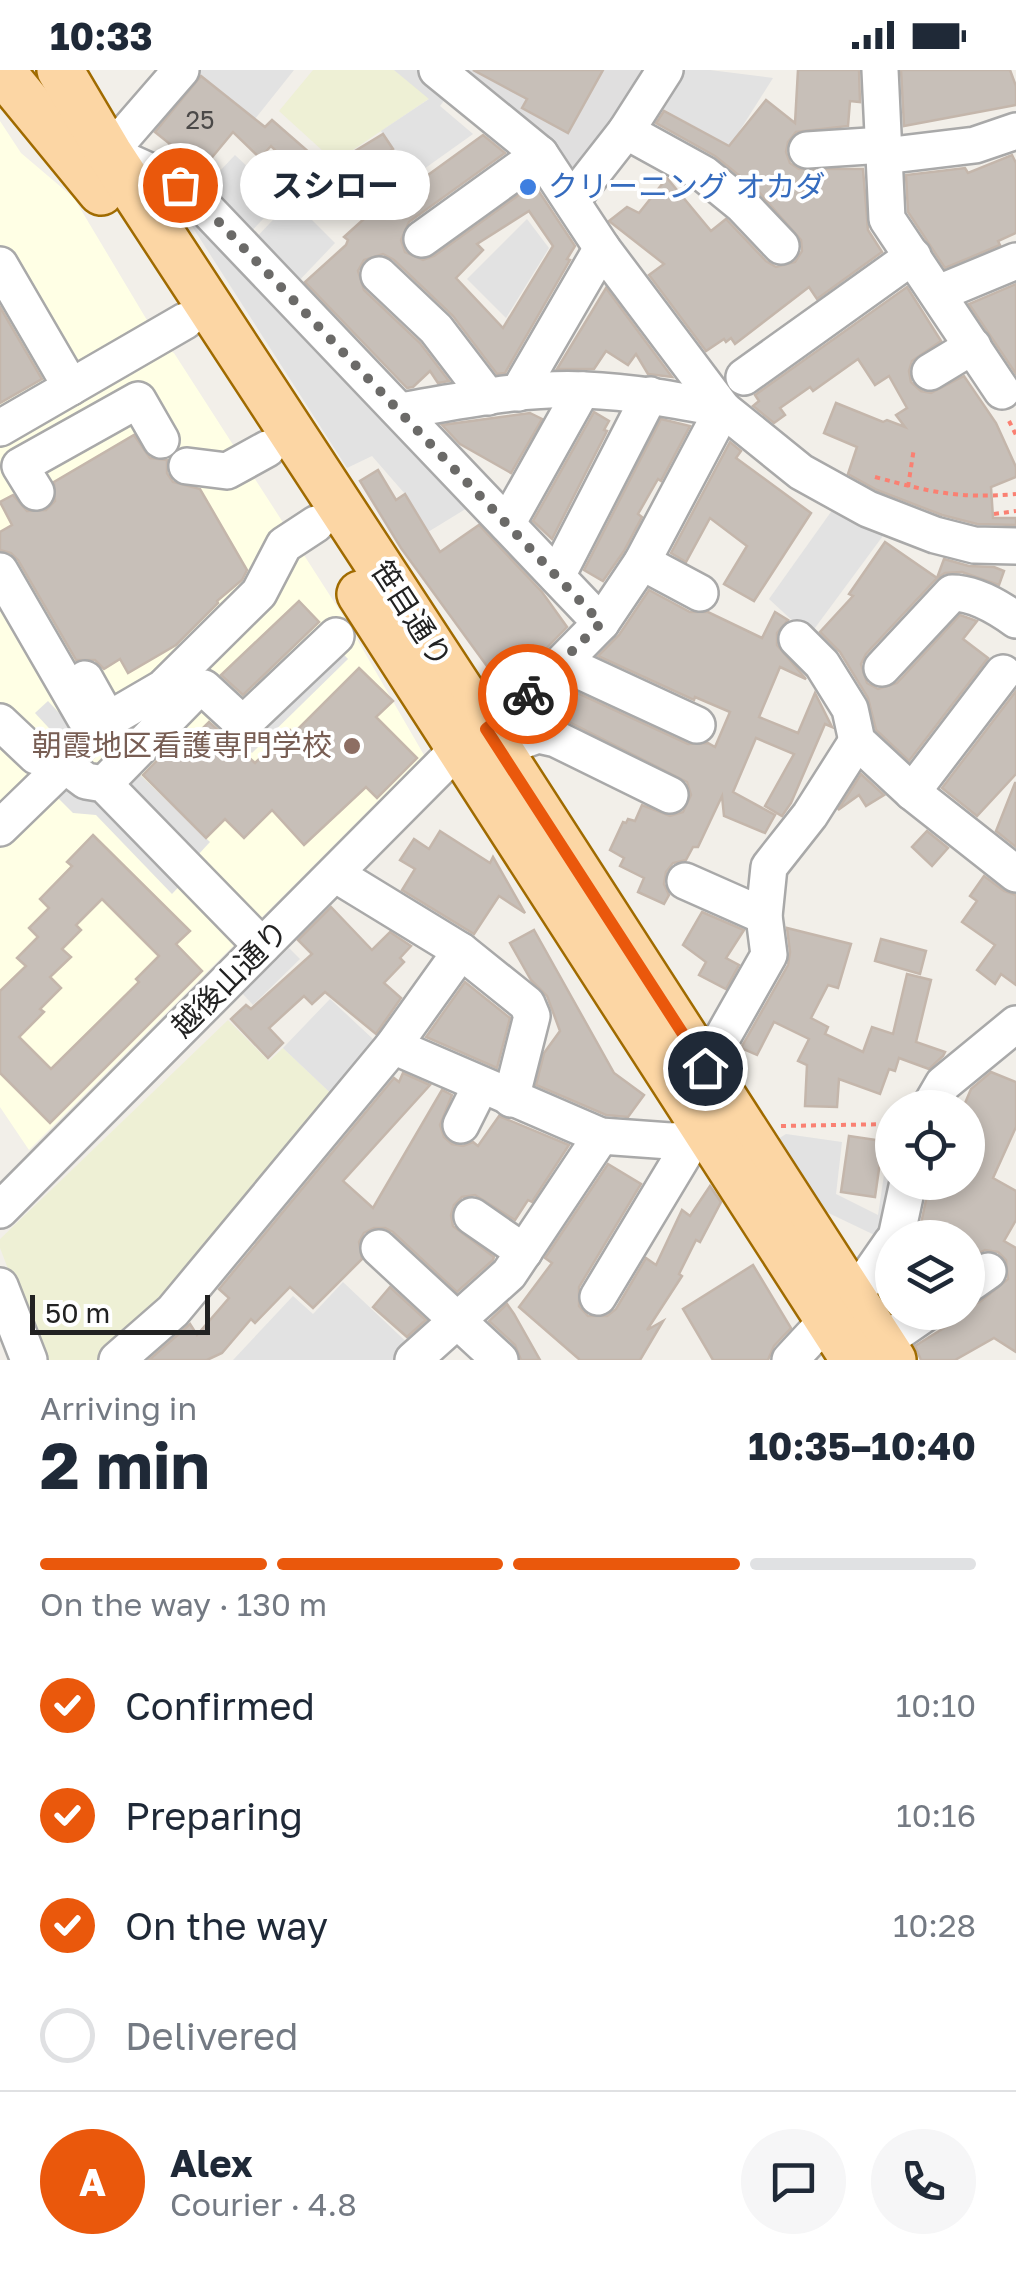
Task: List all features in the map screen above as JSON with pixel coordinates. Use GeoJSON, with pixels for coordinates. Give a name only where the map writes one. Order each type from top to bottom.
{"type":"FeatureCollection","features":[{"type":"Feature","properties":{"kind":"main road"},"geometry":{"type":"LineString","coordinates":[[1,70],[106,172]]}},
{"type":"Feature","properties":{"kind":"main road","name":"笹目通り"},"geometry":{"type":"LineString","coordinates":[[24,70],[106,172],[482,741],[705,1068],[713,1135]]}},
{"type":"Feature","properties":{"kind":"main road","name":"笹目通り"},"geometry":{"type":"LineString","coordinates":[[68,79],[106,172],[184,322],[316,524],[482,741],[713,1135],[876,1354]]}},
{"type":"Feature","properties":{"kind":"street"},"geometry":{"type":"LineString","coordinates":[[181,70],[106,172],[180,185],[196,198],[601,623]]}},
{"type":"Feature","properties":{"kind":"street"},"geometry":{"type":"LineString","coordinates":[[436,70],[540,154],[602,248],[723,408],[800,472],[868,509],[961,542],[1016,546]]}},
{"type":"Feature","properties":{"kind":"street"},"geometry":{"type":"LineString","coordinates":[[572,200],[626,131],[666,70]]}},
{"type":"Feature","properties":{"kind":"street"},"geometry":{"type":"LineString","coordinates":[[880,70],[886,219],[1002,390]]}},
{"type":"Feature","properties":{"kind":"street"},"geometry":{"type":"LineString","coordinates":[[626,131],[704,174],[742,205],[781,246]]}},
{"type":"Feature","properties":{"kind":"street"},"geometry":{"type":"LineString","coordinates":[[807,150],[974,145],[1016,131]]}},
{"type":"Feature","properties":{"kind":"street"},"geometry":{"type":"LineString","coordinates":[[422,240],[540,154]]}},
{"type":"Feature","properties":{"kind":"street"},"geometry":{"type":"LineString","coordinates":[[503,395],[602,248]]}},
{"type":"Feature","properties":{"kind":"street"},"geometry":{"type":"LineString","coordinates":[[744,378],[913,256]]}},
{"type":"Feature","properties":{"kind":"street"},"geometry":{"type":"LineString","coordinates":[[939,293],[1016,261]]}},
{"type":"Feature","properties":{"kind":"street"},"geometry":{"type":"LineString","coordinates":[[0,264],[70,387]]}},
{"type":"Feature","properties":{"kind":"street"},"geometry":{"type":"LineString","coordinates":[[380,275],[503,395]]}},
{"type":"Feature","properties":{"kind":"street"},"geometry":{"type":"LineString","coordinates":[[0,428],[184,322]]}},
{"type":"Feature","properties":{"kind":"street"},"geometry":{"type":"LineString","coordinates":[[930,372],[973,346]]}},
{"type":"Feature","properties":{"kind":"street"},"geometry":{"type":"LineString","coordinates":[[400,410],[503,395],[582,390],[723,408]]}},
{"type":"Feature","properties":{"kind":"street"},"geometry":{"type":"LineString","coordinates":[[507,524],[582,390]]}},
{"type":"Feature","properties":{"kind":"street"},"geometry":{"type":"LineString","coordinates":[[557,576],[650,396]]}},
{"type":"Feature","properties":{"kind":"street"},"geometry":{"type":"LineString","coordinates":[[36,492],[20,466],[138,400],[161,440]]}},
{"type":"Feature","properties":{"kind":"street","name":"越後山通り"},"geometry":{"type":"LineString","coordinates":[[5,1190],[335,874],[482,741],[601,623],[642,562],[723,408]]}},
{"type":"Feature","properties":{"kind":"street"},"geometry":{"type":"LineString","coordinates":[[187,466],[228,471],[267,449]]}},
{"type":"Feature","properties":{"kind":"street"},"geometry":{"type":"LineString","coordinates":[[0,572],[92,729],[163,688],[259,593],[284,545],[316,524]]}},
{"type":"Feature","properties":{"kind":"street"},"geometry":{"type":"LineString","coordinates":[[642,562],[700,593]]}},
{"type":"Feature","properties":{"kind":"street"},"geometry":{"type":"LineString","coordinates":[[882,668],[952,593],[970,596],[1016,620]]}},
{"type":"Feature","properties":{"kind":"street"},"geometry":{"type":"LineString","coordinates":[[104,784],[197,689],[204,688],[243,724],[336,636]]}},
{"type":"Feature","properties":{"kind":"street"},"geometry":{"type":"LineString","coordinates":[[797,638],[822,664],[850,710],[857,742],[912,792],[1016,874]]}},
{"type":"Feature","properties":{"kind":"street"},"geometry":{"type":"LineString","coordinates":[[563,662],[697,725]]}},
{"type":"Feature","properties":{"kind":"street"},"geometry":{"type":"LineString","coordinates":[[912,792],[1004,673]]}},
{"type":"Feature","properties":{"kind":"street"},"geometry":{"type":"LineString","coordinates":[[85,679],[108,720]]}},
{"type":"Feature","properties":{"kind":"street"},"geometry":{"type":"LineString","coordinates":[[0,722],[36,756],[50,754],[86,782],[104,784],[262,946]]}},
{"type":"Feature","properties":{"kind":"street"},"geometry":{"type":"LineString","coordinates":[[482,741],[538,735],[556,739],[670,795]]}},
{"type":"Feature","properties":{"kind":"street"},"geometry":{"type":"LineString","coordinates":[[705,1068],[766,962],[769,948],[764,916],[769,867],[810,815],[857,742]]}},
{"type":"Feature","properties":{"kind":"street"},"geometry":{"type":"LineString","coordinates":[[0,828],[66,764]]}},
{"type":"Feature","properties":{"kind":"street"},"geometry":{"type":"LineString","coordinates":[[335,874],[461,952],[531,1010],[496,1092],[462,1125]]}},
{"type":"Feature","properties":{"kind":"street"},"geometry":{"type":"LineString","coordinates":[[684,881],[764,916]]}},
{"type":"Feature","properties":{"kind":"street"},"geometry":{"type":"LineString","coordinates":[[126,1357],[173,1311],[393,1046],[461,952]]}},
{"type":"Feature","properties":{"kind":"street"},"geometry":{"type":"LineString","coordinates":[[940,1090],[1016,1024]]}},
{"type":"Feature","properties":{"kind":"street"},"geometry":{"type":"LineString","coordinates":[[393,1046],[601,1136],[713,1135]]}},
{"type":"Feature","properties":{"kind":"street"},"geometry":{"type":"LineString","coordinates":[[598,1297],[684,1154],[713,1135]]}},
{"type":"Feature","properties":{"kind":"street"},"geometry":{"type":"LineString","coordinates":[[413,1360],[509,1274],[601,1136]]}},
{"type":"Feature","properties":{"kind":"street"},"geometry":{"type":"LineString","coordinates":[[472,1216],[524,1252]]}},
{"type":"Feature","properties":{"kind":"street"},"geometry":{"type":"LineString","coordinates":[[379,1248],[500,1360]]}},
{"type":"Feature","properties":{"kind":"street"},"geometry":{"type":"LineString","coordinates":[[790,1360],[875,1264]]}},
{"type":"Feature","properties":{"kind":"street"},"geometry":{"type":"LineString","coordinates":[[0,1286],[29,1360]]}},
{"type":"Feature","properties":{"kind":"street"},"geometry":{"type":"LineString","coordinates":[[876,1354],[905,1330]]}},
{"type":"Feature","properties":{"kind":"path"},"geometry":{"type":"LineString","coordinates":[[908,487],[914,448]]}},
{"type":"Feature","properties":{"kind":"path"},"geometry":{"type":"LineString","coordinates":[[868,476],[931,494],[1016,494]]}},
{"type":"Feature","properties":{"kind":"path"},"geometry":{"type":"LineString","coordinates":[[713,1135],[788,1125],[875,1124]]}},
{"type":"Feature","properties":{"kind":"shaded area"},"geometry":{"type":"Polygon","coordinates":[[[193,70],[294,70],[255,119],[193,70]]]}},
{"type":"Feature","properties":{"kind":"shaded area"},"geometry":{"type":"Polygon","coordinates":[[[313,70],[394,70],[430,98],[335,162],[279,111],[313,70]]]}},
{"type":"Feature","properties":{"kind":"shaded area"},"geometry":{"type":"Polygon","coordinates":[[[394,70],[424,70],[451,91],[440,106],[473,134],[372,206],[345,180],[392,150],[381,131],[429,99],[394,70]]]}},
{"type":"Feature","properties":{"kind":"shaded area"},"geometry":{"type":"Polygon","coordinates":[[[459,70],[649,70],[583,172],[565,175],[459,70]]]}},
{"type":"Feature","properties":{"kind":"shaded area"},"geometry":{"type":"Polygon","coordinates":[[[677,70],[773,78],[730,146],[656,105],[677,70]]]}},
{"type":"Feature","properties":{"kind":"shaded area"},"geometry":{"type":"Polygon","coordinates":[[[0,121],[21,153],[74,198],[163,347],[174,353],[347,622],[424,755],[29,1150],[0,1107],[0,121]]]}},
{"type":"Feature","properties":{"kind":"shaded area"},"geometry":{"type":"Polygon","coordinates":[[[235,155],[282,199],[247,236],[200,192],[235,155]]]}},
{"type":"Feature","properties":{"kind":"shaded area"},"geometry":{"type":"Polygon","coordinates":[[[292,200],[335,243],[294,286],[250,244],[292,200]]]}},
{"type":"Feature","properties":{"kind":"shaded area"},"geometry":{"type":"Polygon","coordinates":[[[200,211],[477,502],[428,532],[405,494],[372,456],[347,468],[188,220],[200,211]]]}},
{"type":"Feature","properties":{"kind":"shaded area"},"geometry":{"type":"Polygon","coordinates":[[[527,219],[549,248],[506,318],[467,279],[527,219]]]}},
{"type":"Feature","properties":{"kind":"shaded area"},"geometry":{"type":"Polygon","coordinates":[[[838,502],[888,529],[809,636],[769,599],[838,502]]]}},
{"type":"Feature","properties":{"kind":"shaded area"},"geometry":{"type":"Polygon","coordinates":[[[335,645],[348,659],[252,753],[239,740],[335,645]]]}},
{"type":"Feature","properties":{"kind":"shaded area"},"geometry":{"type":"Polygon","coordinates":[[[48,701],[98,755],[85,767],[35,713],[48,701]]]}},
{"type":"Feature","properties":{"kind":"shaded area"},"geometry":{"type":"Polygon","coordinates":[[[129,764],[210,842],[196,857],[115,779],[129,764]]]}},
{"type":"Feature","properties":{"kind":"shaded area"},"geometry":{"type":"Polygon","coordinates":[[[66,780],[106,800],[185,880],[172,894],[96,815],[73,813],[53,793],[66,780]]]}},
{"type":"Feature","properties":{"kind":"shaded area"},"geometry":{"type":"Polygon","coordinates":[[[289,948],[300,959],[253,1005],[242,993],[289,948]]]}},
{"type":"Feature","properties":{"kind":"shaded area"},"geometry":{"type":"Polygon","coordinates":[[[330,999],[374,1040],[363,1052],[374,1063],[340,1102],[283,1048],[330,999]]]}},
{"type":"Feature","properties":{"kind":"shaded area"},"geometry":{"type":"Polygon","coordinates":[[[228,1020],[269,1061],[283,1048],[340,1102],[164,1306],[100,1360],[43,1360],[0,1248],[0,1239],[228,1020]]]}},
{"type":"Feature","properties":{"kind":"shaded area"},"geometry":{"type":"Polygon","coordinates":[[[786,1134],[842,1142],[836,1194],[878,1215],[880,1200],[890,1200],[887,1220],[875,1220],[875,1235],[818,1208],[778,1139],[786,1134]]]}},
{"type":"Feature","properties":{"kind":"shaded area"},"geometry":{"type":"Polygon","coordinates":[[[343,1282],[416,1351],[406,1360],[233,1360],[293,1296],[313,1314],[343,1282]]]}},
{"type":"Feature","properties":{"kind":"building"},"geometry":{"type":"Polygon","coordinates":[[[473,70],[603,70],[568,133],[522,108],[527,99],[473,70]]]}},
{"type":"Feature","properties":{"kind":"building"},"geometry":{"type":"Polygon","coordinates":[[[798,70],[859,70],[860,102],[850,101],[848,126],[796,132],[786,152],[790,163],[799,169],[863,169],[868,230],[882,252],[817,299],[809,287],[735,344],[731,338],[726,342],[724,339],[706,351],[649,275],[664,264],[609,221],[627,207],[639,213],[667,178],[711,231],[726,219],[766,261],[776,267],[795,262],[802,251],[801,240],[757,190],[715,156],[656,123],[664,111],[729,146],[766,100],[795,123],[798,70]]]}},
{"type":"Feature","properties":{"kind":"building"},"geometry":{"type":"Polygon","coordinates":[[[901,70],[1010,70],[1016,86],[1016,105],[904,126],[901,70]]]}},
{"type":"Feature","properties":{"kind":"building"},"geometry":{"type":"Polygon","coordinates":[[[201,76],[265,127],[272,120],[327,168],[383,134],[393,149],[361,170],[322,218],[293,195],[305,180],[271,146],[260,158],[233,132],[199,173],[155,132],[201,76]]]}},
{"type":"Feature","properties":{"kind":"building"},"geometry":{"type":"Polygon","coordinates":[[[483,135],[505,153],[409,222],[401,240],[405,252],[423,260],[434,256],[534,184],[575,246],[505,373],[497,374],[453,316],[383,254],[364,260],[358,271],[364,290],[420,343],[449,381],[438,383],[430,371],[407,388],[305,282],[346,245],[348,240],[344,237],[375,209],[377,212],[483,135]],[[529,211],[477,244],[483,250],[456,278],[503,328],[553,246],[529,211]]]}},
{"type":"Feature","properties":{"kind":"building"},"geometry":{"type":"Polygon","coordinates":[[[1012,155],[1016,163],[1016,233],[998,241],[1000,245],[945,268],[908,212],[906,175],[965,168],[968,173],[1012,155]]]}},
{"type":"Feature","properties":{"kind":"building"},"geometry":{"type":"Polygon","coordinates":[[[1016,284],[1016,374],[969,304],[1016,284]]]}},
{"type":"Feature","properties":{"kind":"building"},"geometry":{"type":"Polygon","coordinates":[[[907,287],[941,341],[912,361],[911,382],[921,391],[931,393],[964,376],[996,423],[1016,467],[1016,477],[991,487],[993,518],[1016,518],[1016,525],[977,524],[942,515],[877,490],[848,474],[857,447],[824,433],[836,403],[905,427],[896,415],[907,408],[889,376],[875,385],[858,359],[813,391],[810,387],[780,408],[785,415],[774,423],[753,406],[759,401],[755,395],[907,287]]]}},
{"type":"Feature","properties":{"kind":"building"},"geometry":{"type":"Polygon","coordinates":[[[606,288],[672,377],[648,374],[636,354],[628,365],[606,351],[594,369],[557,369],[606,288]]]}},
{"type":"Feature","properties":{"kind":"building"},"geometry":{"type":"Polygon","coordinates":[[[0,307],[42,379],[0,403],[0,307]]]}},
{"type":"Feature","properties":{"kind":"building"},"geometry":{"type":"Polygon","coordinates":[[[594,412],[609,421],[604,430],[607,431],[552,539],[533,521],[594,412]]]}},
{"type":"Feature","properties":{"kind":"building"},"geometry":{"type":"Polygon","coordinates":[[[530,413],[542,419],[511,473],[460,444],[442,425],[530,413]]]}},
{"type":"Feature","properties":{"kind":"building"},"geometry":{"type":"Polygon","coordinates":[[[661,419],[690,426],[661,481],[658,479],[638,514],[642,517],[624,551],[603,581],[584,570],[661,419]]]}},
{"type":"Feature","properties":{"kind":"building"},"geometry":{"type":"Polygon","coordinates":[[[134,435],[150,458],[167,460],[167,473],[173,482],[200,489],[247,570],[242,580],[176,645],[128,673],[120,659],[104,669],[95,660],[76,660],[18,560],[0,550],[0,532],[12,525],[0,502],[13,495],[27,511],[46,510],[55,501],[54,482],[134,435]]]}},
{"type":"Feature","properties":{"kind":"building"},"geometry":{"type":"Polygon","coordinates":[[[730,442],[741,451],[736,458],[811,513],[754,601],[724,584],[747,546],[710,518],[686,562],[671,553],[730,442]]]}},
{"type":"Feature","properties":{"kind":"building"},"geometry":{"type":"Polygon","coordinates":[[[378,470],[396,500],[405,494],[440,552],[479,525],[542,592],[567,627],[536,659],[500,684],[401,548],[360,481],[378,470]]]}},
{"type":"Feature","properties":{"kind":"building"},"geometry":{"type":"Polygon","coordinates":[[[885,542],[937,578],[866,654],[861,664],[867,683],[878,689],[897,683],[960,615],[977,621],[963,639],[988,658],[909,761],[876,730],[868,698],[840,652],[820,632],[853,596],[849,594],[885,542]]]}},
{"type":"Feature","properties":{"kind":"building"},"geometry":{"type":"Polygon","coordinates":[[[944,559],[1004,571],[999,585],[962,572],[937,578],[944,559]]]}},
{"type":"Feature","properties":{"kind":"building"},"geometry":{"type":"Polygon","coordinates":[[[649,590],[690,612],[708,612],[762,638],[775,612],[788,620],[777,633],[777,645],[806,679],[780,667],[759,717],[798,733],[815,693],[832,727],[825,724],[782,816],[765,806],[794,754],[756,738],[733,792],[775,815],[765,833],[724,816],[722,796],[698,847],[693,847],[686,860],[673,863],[666,872],[664,884],[669,895],[664,904],[638,892],[644,878],[620,866],[624,858],[610,850],[623,822],[635,821],[642,805],[670,816],[683,812],[691,795],[687,782],[565,720],[538,714],[569,689],[688,744],[708,743],[715,747],[730,712],[695,697],[694,700],[598,656],[619,635],[649,590]]]}},
{"type":"Feature","properties":{"kind":"building"},"geometry":{"type":"Polygon","coordinates":[[[299,601],[319,622],[243,695],[221,675],[299,601]]]}},
{"type":"Feature","properties":{"kind":"building"},"geometry":{"type":"Polygon","coordinates":[[[359,668],[393,701],[376,717],[417,758],[377,798],[366,787],[304,845],[272,810],[244,838],[225,819],[206,838],[143,775],[167,750],[174,757],[209,722],[255,763],[290,730],[293,734],[359,668]]]}},
{"type":"Feature","properties":{"kind":"building"},"geometry":{"type":"Polygon","coordinates":[[[1016,691],[1016,774],[977,816],[942,788],[1016,691]]]}},
{"type":"Feature","properties":{"kind":"building"},"geometry":{"type":"Polygon","coordinates":[[[861,774],[884,795],[866,806],[859,795],[838,810],[861,774]]]}},
{"type":"Feature","properties":{"kind":"building"},"geometry":{"type":"Polygon","coordinates":[[[1016,783],[1016,847],[996,831],[1016,783]]]}},
{"type":"Feature","properties":{"kind":"building"},"geometry":{"type":"Polygon","coordinates":[[[440,831],[490,863],[493,857],[525,913],[499,896],[474,934],[402,890],[415,869],[400,860],[414,839],[429,849],[440,831]]]}},
{"type":"Feature","properties":{"kind":"building"},"geometry":{"type":"Polygon","coordinates":[[[927,831],[948,848],[932,866],[912,847],[927,831]]]}},
{"type":"Feature","properties":{"kind":"building"},"geometry":{"type":"Polygon","coordinates":[[[93,835],[190,931],[176,944],[202,971],[50,1123],[0,1073],[0,991],[26,966],[17,958],[38,937],[29,928],[49,908],[40,899],[72,866],[67,862],[93,835]],[[102,899],[76,925],[81,930],[62,949],[71,957],[50,977],[61,988],[19,1037],[51,1069],[139,982],[136,979],[159,956],[102,899]]]}},
{"type":"Feature","properties":{"kind":"building"},"geometry":{"type":"Polygon","coordinates":[[[984,876],[1016,895],[1016,985],[1001,974],[995,984],[977,970],[995,945],[962,922],[977,901],[970,896],[984,876]]]}},
{"type":"Feature","properties":{"kind":"building"},"geometry":{"type":"Polygon","coordinates":[[[331,907],[372,950],[390,932],[411,946],[400,958],[404,962],[384,983],[401,998],[376,1034],[325,992],[312,1004],[304,996],[269,1028],[283,1043],[268,1058],[231,1019],[246,1005],[251,1009],[312,954],[298,940],[331,907]]]}},
{"type":"Feature","properties":{"kind":"building"},"geometry":{"type":"Polygon","coordinates":[[[702,912],[744,930],[726,958],[739,965],[726,989],[699,975],[706,962],[683,945],[702,912]]]}},
{"type":"Feature","properties":{"kind":"building"},"geometry":{"type":"Polygon","coordinates":[[[787,928],[851,944],[838,988],[828,985],[811,1018],[828,1027],[825,1034],[863,1052],[872,1027],[893,1034],[907,974],[931,980],[916,1042],[945,1052],[943,1056],[929,1069],[899,1058],[895,1071],[889,1069],[881,1090],[875,1092],[839,1079],[837,1107],[805,1106],[807,1065],[798,1061],[809,1039],[774,1022],[757,1055],[741,1048],[788,965],[787,928]]]}},
{"type":"Feature","properties":{"kind":"building"},"geometry":{"type":"Polygon","coordinates":[[[534,930],[614,1073],[644,1095],[628,1117],[606,1115],[536,1085],[544,1053],[560,1031],[547,996],[531,980],[510,943],[534,930]]]}},
{"type":"Feature","properties":{"kind":"building"},"geometry":{"type":"Polygon","coordinates":[[[881,939],[926,951],[920,974],[875,961],[881,939]]]}},
{"type":"Feature","properties":{"kind":"building"},"geometry":{"type":"Polygon","coordinates":[[[465,982],[510,1018],[497,1068],[426,1037],[465,982]]]}},
{"type":"Feature","properties":{"kind":"building"},"geometry":{"type":"Polygon","coordinates":[[[991,1072],[1016,1082],[1016,1127],[993,1178],[1016,1191],[1016,1220],[1004,1241],[1016,1248],[1016,1352],[994,1338],[955,1360],[921,1360],[915,1346],[941,1330],[985,1330],[985,1298],[1008,1279],[1006,1260],[998,1252],[985,1250],[985,1220],[922,1220],[926,1200],[985,1200],[985,1090],[971,1089],[991,1072]]]}},
{"type":"Feature","properties":{"kind":"building"},"geometry":{"type":"Polygon","coordinates":[[[403,1073],[430,1085],[343,1181],[373,1208],[442,1090],[452,1095],[440,1125],[444,1137],[452,1144],[463,1146],[473,1142],[478,1146],[499,1116],[569,1145],[532,1202],[528,1200],[515,1220],[475,1195],[462,1197],[454,1205],[453,1226],[493,1260],[457,1292],[393,1232],[374,1228],[364,1233],[359,1242],[362,1259],[313,1308],[290,1287],[255,1323],[251,1319],[222,1353],[207,1360],[149,1360],[190,1324],[197,1335],[229,1298],[219,1289],[394,1078],[399,1082],[403,1073]]]}},
{"type":"Feature","properties":{"kind":"building"},"geometry":{"type":"Polygon","coordinates":[[[849,1136],[875,1140],[875,1197],[841,1192],[849,1136]]]}},
{"type":"Feature","properties":{"kind":"building"},"geometry":{"type":"Polygon","coordinates":[[[608,1164],[641,1184],[579,1287],[579,1306],[588,1316],[607,1316],[616,1309],[646,1258],[656,1265],[682,1210],[690,1216],[710,1186],[721,1202],[700,1242],[696,1240],[679,1274],[682,1276],[647,1330],[663,1321],[640,1360],[580,1360],[519,1307],[552,1263],[545,1258],[608,1164]]]}},
{"type":"Feature","properties":{"kind":"building"},"geometry":{"type":"Polygon","coordinates":[[[753,1265],[791,1328],[774,1346],[768,1360],[713,1360],[683,1309],[753,1265]]]}},
{"type":"Feature","properties":{"kind":"building"},"geometry":{"type":"Polygon","coordinates":[[[390,1287],[426,1320],[407,1337],[373,1307],[390,1287]]]}},
{"type":"Feature","properties":{"kind":"building"},"geometry":{"type":"Polygon","coordinates":[[[507,1304],[540,1360],[521,1360],[515,1345],[489,1321],[507,1304]]]}},
{"type":"Feature","properties":{"kind":"way so far"},"geometry":{"type":"LineString","coordinates":[[180,185],[601,623],[528,694]]}},
{"type":"Feature","properties":{"kind":"place","name":"スシロー"},"geometry":{"type":"Point","coordinates":[180,185]}},
{"type":"Feature","properties":{"kind":"place","name":"クリーニング オカダ"},"geometry":{"type":"Point","coordinates":[528,187]}},
{"type":"Feature","properties":{"kind":"place","name":"朝霞地区看護専門学校"},"geometry":{"type":"Point","coordinates":[352,746]}},
{"type":"Feature","properties":{"kind":"route"},"geometry":{"type":"LineString","coordinates":[[528,694],[486,729],[705,1068]]}}]}
